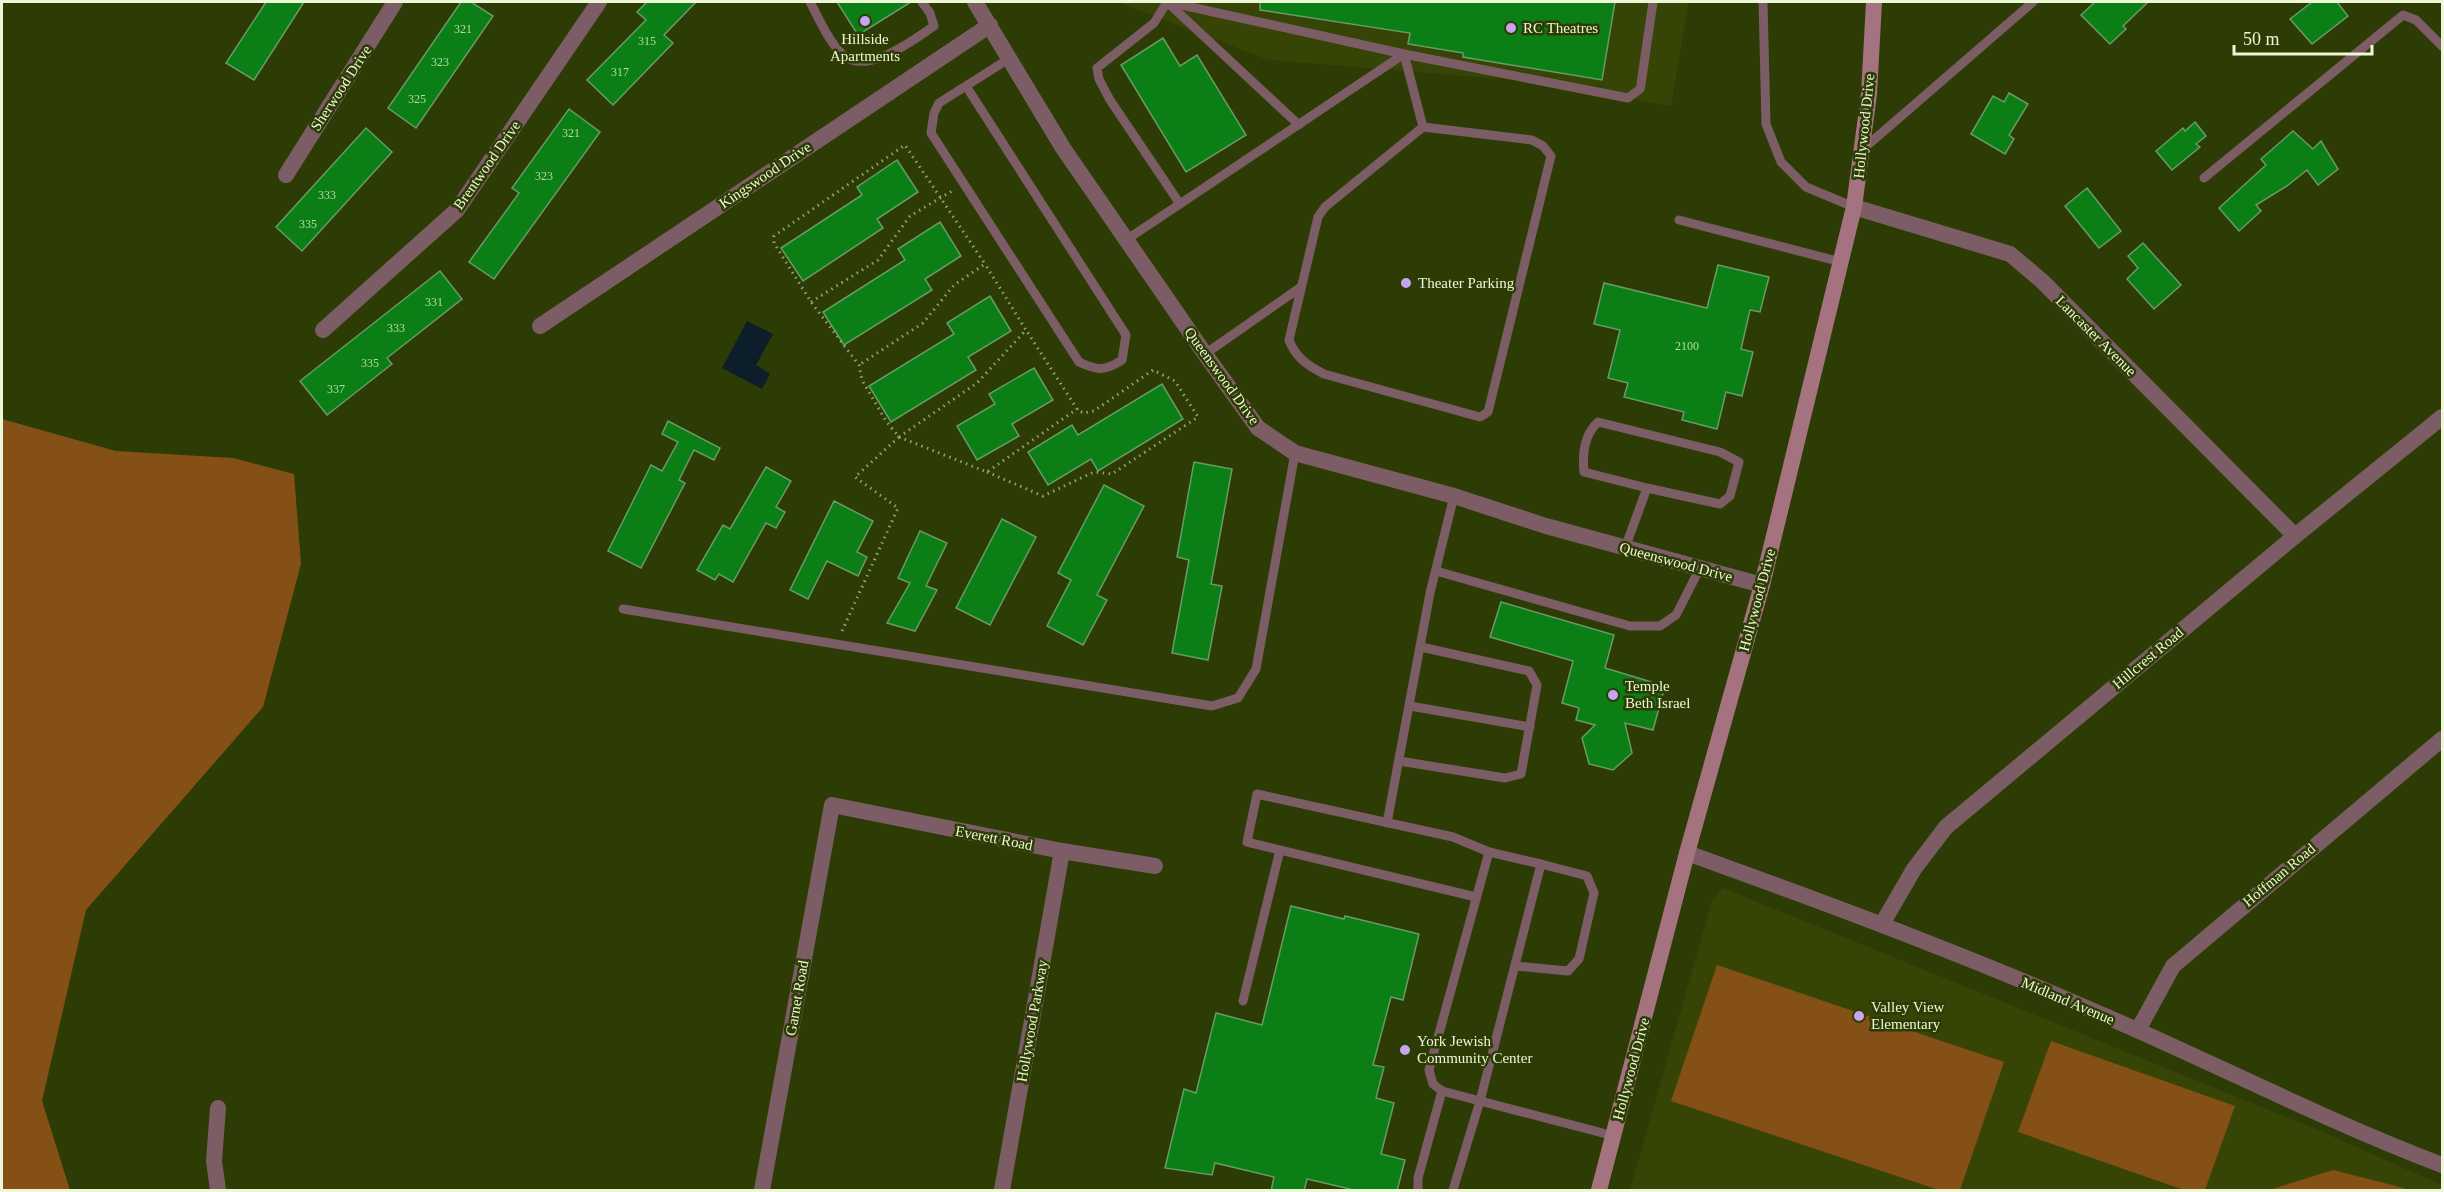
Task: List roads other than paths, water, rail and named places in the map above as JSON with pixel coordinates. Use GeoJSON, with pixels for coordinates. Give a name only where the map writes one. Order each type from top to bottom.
{"type":"FeatureCollection","features":[{"type":"Feature","properties":{"kind":"main road","name":"Hollywood Drive"},"geometry":{"type":"LineString","coordinates":[[1599,1191],[1687,853],[1762,585],[1854,207],[1869,94],[1874,2]]}},
{"type":"Feature","properties":{"kind":"street","name":"Sherwood Drive"},"geometry":{"type":"LineString","coordinates":[[286,175],[395,2]]}},
{"type":"Feature","properties":{"kind":"street","name":"Brentwood Drive"},"geometry":{"type":"LineString","coordinates":[[323,330],[457,210],[599,2]]}},
{"type":"Feature","properties":{"kind":"street","name":"Queenswood Drive"},"geometry":{"type":"LineString","coordinates":[[975,2],[1063,148],[1204,354],[1258,428],[1294,453],[1454,496],[1546,526],[1762,585]]}},
{"type":"Feature","properties":{"kind":"street","name":"Kingswood Drive"},"geometry":{"type":"LineString","coordinates":[[540,326],[990,25]]}},
{"type":"Feature","properties":{"kind":"street","name":"Lancaster Avenue"},"geometry":{"type":"LineString","coordinates":[[1854,207],[2010,254],[2042,281],[2295,536]]}},
{"type":"Feature","properties":{"kind":"street","name":"Hillcrest Road"},"geometry":{"type":"LineString","coordinates":[[1882,924],[1914,869],[1946,827],[2295,536],[2442,417]]}},
{"type":"Feature","properties":{"kind":"street","name":"Hoffman Road"},"geometry":{"type":"LineString","coordinates":[[2138,1030],[2173,966],[2442,739]]}},
{"type":"Feature","properties":{"kind":"street","name":"Everett Road"},"geometry":{"type":"LineString","coordinates":[[832,805],[1062,851],[1155,866]]}},
{"type":"Feature","properties":{"kind":"street","name":"Garnet Road"},"geometry":{"type":"LineString","coordinates":[[762,1191],[832,805]]}},
{"type":"Feature","properties":{"kind":"street","name":"Hollywood Parkway"},"geometry":{"type":"LineString","coordinates":[[1002,1191],[1062,851]]}},
{"type":"Feature","properties":{"kind":"street","name":"Midland Avenue"},"geometry":{"type":"LineString","coordinates":[[1687,853],[1882,924],[2138,1030],[2368,1136],[2442,1165]]}},
{"type":"Feature","properties":{"kind":"street"},"geometry":{"type":"LineString","coordinates":[[218,1108],[214,1161],[218,1191]]}},
{"type":"Feature","properties":{"kind":"lane"},"geometry":{"type":"LineString","coordinates":[[810,2],[822,26],[843,55],[858,62],[879,59],[934,26],[930,13],[922,2]]}},
{"type":"Feature","properties":{"kind":"lane"},"geometry":{"type":"LineString","coordinates":[[1166,2],[1404,54],[1628,98],[1640,89],[1653,2]]}},
{"type":"Feature","properties":{"kind":"lane"},"geometry":{"type":"LineString","coordinates":[[1166,2],[1299,125]]}},
{"type":"Feature","properties":{"kind":"lane"},"geometry":{"type":"LineString","coordinates":[[1166,2],[1154,23],[1097,68],[1110,100],[1180,204]]}},
{"type":"Feature","properties":{"kind":"lane"},"geometry":{"type":"LineString","coordinates":[[1763,2],[1766,124],[1781,162],[1806,187],[1854,207]]}},
{"type":"Feature","properties":{"kind":"lane"},"geometry":{"type":"LineString","coordinates":[[1862,150],[2032,2]]}},
{"type":"Feature","properties":{"kind":"lane"},"geometry":{"type":"LineString","coordinates":[[2204,178],[2403,15],[2416,20],[2442,46]]}},
{"type":"Feature","properties":{"kind":"lane"},"geometry":{"type":"LineString","coordinates":[[1126,240],[1404,54]]}},
{"type":"Feature","properties":{"kind":"lane"},"geometry":{"type":"LineString","coordinates":[[1404,54],[1423,127]]}},
{"type":"Feature","properties":{"kind":"lane"},"geometry":{"type":"LineString","coordinates":[[966,86],[1126,335],[1122,360],[1108,369],[1093,368],[1079,362],[931,133],[934,113],[939,103],[1010,58]]}},
{"type":"Feature","properties":{"kind":"lane"},"geometry":{"type":"LineString","coordinates":[[1423,127],[1532,140],[1543,146],[1551,156],[1488,412],[1480,417],[1324,374],[1305,364],[1294,353],[1289,340],[1318,217],[1325,207],[1423,127]]}},
{"type":"Feature","properties":{"kind":"lane"},"geometry":{"type":"LineString","coordinates":[[1678,220],[1841,261]]}},
{"type":"Feature","properties":{"kind":"lane"},"geometry":{"type":"LineString","coordinates":[[1204,354],[1301,287]]}},
{"type":"Feature","properties":{"kind":"lane"},"geometry":{"type":"LineString","coordinates":[[1598,422],[1720,452],[1739,462],[1730,496],[1720,504],[1647,488],[1584,472],[1583,457],[1588,431],[1598,422]]}},
{"type":"Feature","properties":{"kind":"lane"},"geometry":{"type":"LineString","coordinates":[[623,609],[1212,706],[1238,698],[1256,669],[1294,453]]}},
{"type":"Feature","properties":{"kind":"lane"},"geometry":{"type":"LineString","coordinates":[[1625,548],[1647,488]]}},
{"type":"Feature","properties":{"kind":"lane"},"geometry":{"type":"LineString","coordinates":[[1387,823],[1436,571],[1454,496]]}},
{"type":"Feature","properties":{"kind":"lane"},"geometry":{"type":"LineString","coordinates":[[1436,571],[1630,626],[1660,626],[1676,615],[1700,568]]}},
{"type":"Feature","properties":{"kind":"lane"},"geometry":{"type":"LineString","coordinates":[[1400,761],[1505,778],[1521,774],[1530,727],[1537,685],[1529,671],[1421,647]]}},
{"type":"Feature","properties":{"kind":"lane"},"geometry":{"type":"LineString","coordinates":[[1410,706],[1530,727]]}},
{"type":"Feature","properties":{"kind":"lane"},"geometry":{"type":"LineString","coordinates":[[1476,897],[1247,842],[1257,794],[1454,837],[1489,852],[1587,876],[1594,893],[1579,959],[1568,971],[1515,966]]}},
{"type":"Feature","properties":{"kind":"lane"},"geometry":{"type":"LineString","coordinates":[[1243,1001],[1280,850]]}},
{"type":"Feature","properties":{"kind":"lane"},"geometry":{"type":"LineString","coordinates":[[1489,852],[1429,1070],[1433,1084],[1442,1091],[1614,1136]]}},
{"type":"Feature","properties":{"kind":"lane"},"geometry":{"type":"LineString","coordinates":[[1453,1191],[1480,1101],[1541,864]]}},
{"type":"Feature","properties":{"kind":"lane"},"geometry":{"type":"LineString","coordinates":[[1418,1191],[1418,1178],[1442,1091]]}},
{"type":"Feature","properties":{"kind":"water"},"geometry":{"type":"Polygon","coordinates":[[[747,321],[773,334],[756,365],[770,374],[762,389],[722,368],[747,321]]]}},
{"type":"Feature","properties":{"kind":"place","name":"Hillside Apartments"},"geometry":{"type":"Point","coordinates":[865,21]}},
{"type":"Feature","properties":{"kind":"place","name":"RC Theatres"},"geometry":{"type":"Point","coordinates":[1511,28]}},
{"type":"Feature","properties":{"kind":"place","name":"Theater Parking"},"geometry":{"type":"Point","coordinates":[1406,283]}},
{"type":"Feature","properties":{"kind":"place","name":"Temple Beth Israel"},"geometry":{"type":"Point","coordinates":[1613,695]}},
{"type":"Feature","properties":{"kind":"place","name":"Valley View Elementary"},"geometry":{"type":"Point","coordinates":[1859,1016]}},
{"type":"Feature","properties":{"kind":"place","name":"York Jewish Community Center"},"geometry":{"type":"Point","coordinates":[1405,1050]}}]}
